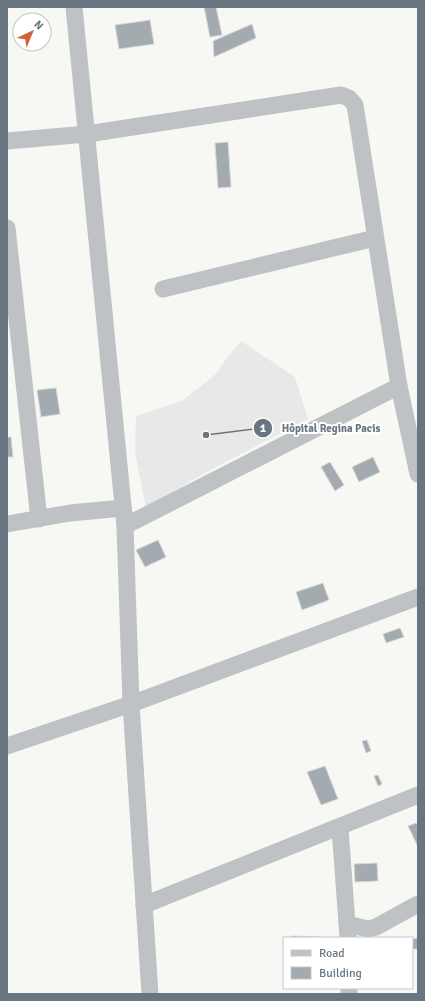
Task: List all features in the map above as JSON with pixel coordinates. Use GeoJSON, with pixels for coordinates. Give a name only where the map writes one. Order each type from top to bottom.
{"type":"FeatureCollection","features":[{"type":"Feature","properties":{"kind":"street"},"geometry":{"type":"LineString","coordinates":[[74,7],[125,526],[131,704],[150,994]]}},
{"type":"Feature","properties":{"kind":"street"},"geometry":{"type":"LineString","coordinates":[[7,141],[87,134],[341,95],[349,98],[355,105],[399,386],[418,474]]}},
{"type":"Feature","properties":{"kind":"street"},"geometry":{"type":"LineString","coordinates":[[7,228],[39,519]]}},
{"type":"Feature","properties":{"kind":"street"},"geometry":{"type":"LineString","coordinates":[[163,288],[375,238]]}},
{"type":"Feature","properties":{"kind":"street"},"geometry":{"type":"LineString","coordinates":[[125,526],[399,386]]}},
{"type":"Feature","properties":{"kind":"street"},"geometry":{"type":"LineString","coordinates":[[7,524],[70,513],[123,508]]}},
{"type":"Feature","properties":{"kind":"street"},"geometry":{"type":"LineString","coordinates":[[7,746],[131,704],[418,597]]}},
{"type":"Feature","properties":{"kind":"street"},"geometry":{"type":"LineString","coordinates":[[144,905],[418,796]]}},
{"type":"Feature","properties":{"kind":"street"},"geometry":{"type":"LineString","coordinates":[[340,828],[348,931],[376,927],[418,904]]}},
{"type":"Feature","properties":{"kind":"shaded area"},"geometry":{"type":"Polygon","coordinates":[[[241,341],[295,377],[308,419],[199,476],[146,509],[135,452],[136,416],[182,401],[216,374],[241,341]]]}},
{"type":"Feature","properties":{"kind":"building"},"geometry":{"type":"Polygon","coordinates":[[[204,7],[216,7],[222,35],[210,37],[204,7]]]}},
{"type":"Feature","properties":{"kind":"building"},"geometry":{"type":"Polygon","coordinates":[[[150,20],[154,44],[119,49],[115,25],[150,20]]]}},
{"type":"Feature","properties":{"kind":"building"},"geometry":{"type":"Polygon","coordinates":[[[252,24],[256,38],[214,57],[213,41],[252,24]]]}},
{"type":"Feature","properties":{"kind":"building"},"geometry":{"type":"Polygon","coordinates":[[[228,142],[231,187],[218,188],[215,143],[228,142]]]}},
{"type":"Feature","properties":{"kind":"building"},"geometry":{"type":"Polygon","coordinates":[[[56,388],[60,414],[41,417],[37,390],[56,388]]]}},
{"type":"Feature","properties":{"kind":"building"},"geometry":{"type":"Polygon","coordinates":[[[7,437],[11,437],[13,457],[7,457],[7,437]]]}},
{"type":"Feature","properties":{"kind":"building"},"geometry":{"type":"Polygon","coordinates":[[[373,457],[380,472],[359,482],[352,467],[373,457]]]}},
{"type":"Feature","properties":{"kind":"building"},"geometry":{"type":"Polygon","coordinates":[[[330,462],[344,485],[335,491],[321,467],[330,462]]]}},
{"type":"Feature","properties":{"kind":"building"},"geometry":{"type":"Polygon","coordinates":[[[158,540],[166,557],[145,567],[136,550],[158,540]]]}},
{"type":"Feature","properties":{"kind":"building"},"geometry":{"type":"Polygon","coordinates":[[[323,583],[329,600],[302,610],[296,592],[323,583]]]}},
{"type":"Feature","properties":{"kind":"building"},"geometry":{"type":"Polygon","coordinates":[[[400,628],[404,637],[386,643],[383,634],[400,628]]]}},
{"type":"Feature","properties":{"kind":"building"},"geometry":{"type":"Polygon","coordinates":[[[367,740],[371,751],[366,753],[362,741],[367,740]]]}},
{"type":"Feature","properties":{"kind":"building"},"geometry":{"type":"Polygon","coordinates":[[[325,766],[338,799],[321,805],[307,772],[325,766]]]}},
{"type":"Feature","properties":{"kind":"building"},"geometry":{"type":"Polygon","coordinates":[[[378,775],[382,784],[378,786],[374,776],[378,775]]]}},
{"type":"Feature","properties":{"kind":"building"},"geometry":{"type":"Polygon","coordinates":[[[416,823],[418,826],[418,847],[408,826],[416,823]]]}},
{"type":"Feature","properties":{"kind":"building"},"geometry":{"type":"Polygon","coordinates":[[[377,863],[378,881],[355,882],[354,864],[377,863]]]}},
{"type":"Feature","properties":{"kind":"building"},"geometry":{"type":"Polygon","coordinates":[[[291,936],[321,937],[291,937],[291,936]]]}},
{"type":"Feature","properties":{"kind":"building"},"geometry":{"type":"Polygon","coordinates":[[[418,938],[418,949],[413,949],[413,939],[418,938]]]}},
{"type":"Feature","properties":{"kind":"place","name":"Hôpital Regina Pacis"},"geometry":{"type":"Point","coordinates":[206,435]}}]}
